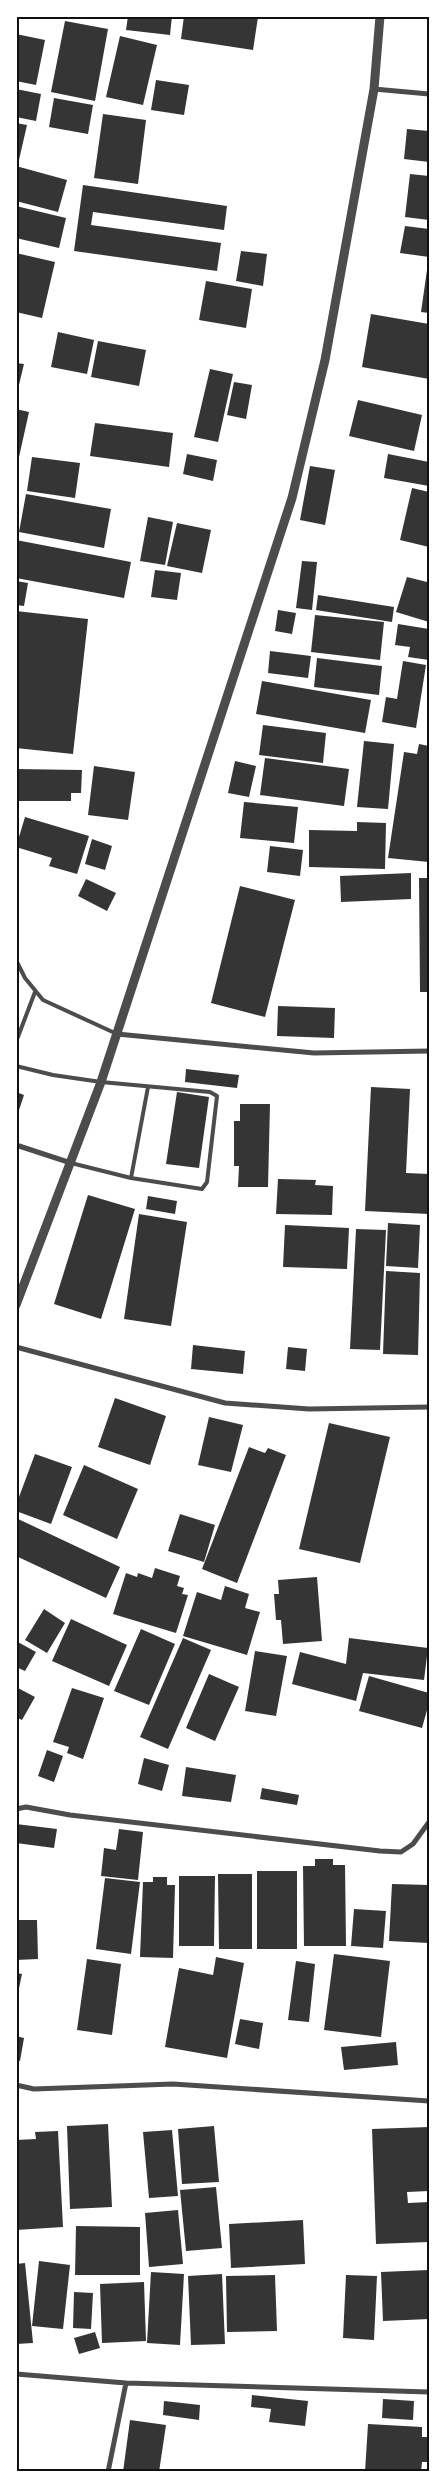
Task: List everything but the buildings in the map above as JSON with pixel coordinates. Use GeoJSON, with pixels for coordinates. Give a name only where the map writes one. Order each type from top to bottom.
{"type":"FeatureCollection","features":[{"type":"Feature","properties":{"kind":"street"},"geometry":{"type":"LineString","coordinates":[[16,1306],[100,1082],[292,498],[325,360],[374,89],[380,16]]}},
{"type":"Feature","properties":{"kind":"street"},"geometry":{"type":"LineString","coordinates":[[374,89],[429,94]]}},
{"type":"Feature","properties":{"kind":"street"},"geometry":{"type":"LineString","coordinates":[[116,1034],[314,1053],[429,1051]]}},
{"type":"Feature","properties":{"kind":"street"},"geometry":{"type":"LineString","coordinates":[[16,1145],[71,1163]]}},
{"type":"Feature","properties":{"kind":"street"},"geometry":{"type":"LineString","coordinates":[[16,1347],[225,1403],[309,1410],[429,1407]]}},
{"type":"Feature","properties":{"kind":"street"},"geometry":{"type":"LineString","coordinates":[[16,1809],[26,1807],[70,1815],[380,1852],[401,1852],[413,1844],[429,1822]]}},
{"type":"Feature","properties":{"kind":"street"},"geometry":{"type":"LineString","coordinates":[[16,2085],[34,2089],[172,2084],[429,2100]]}},
{"type":"Feature","properties":{"kind":"street"},"geometry":{"type":"LineString","coordinates":[[16,2374],[126,2383],[429,2392]]}},
{"type":"Feature","properties":{"kind":"street"},"geometry":{"type":"LineString","coordinates":[[108,2472],[126,2383]]}},
{"type":"Feature","properties":{"kind":"lane"},"geometry":{"type":"LineString","coordinates":[[16,960],[35,992],[52,1005],[116,1034]]}},
{"type":"Feature","properties":{"kind":"lane"},"geometry":{"type":"LineString","coordinates":[[16,1042],[35,992]]}},
{"type":"Feature","properties":{"kind":"lane"},"geometry":{"type":"LineString","coordinates":[[16,1066],[53,1075],[100,1082],[210,1092],[217,1096],[207,1182],[202,1189],[131,1178],[71,1163]]}},
{"type":"Feature","properties":{"kind":"lane"},"geometry":{"type":"LineString","coordinates":[[131,1178],[148,1087]]}}]}
